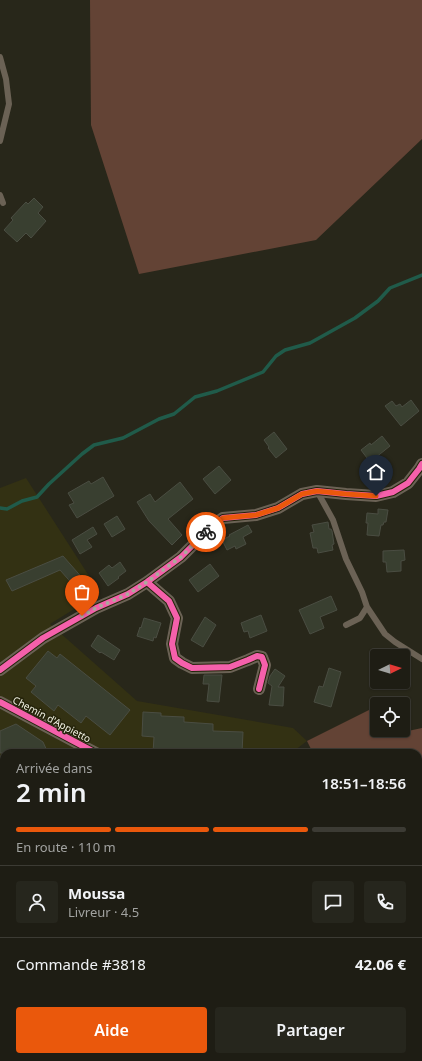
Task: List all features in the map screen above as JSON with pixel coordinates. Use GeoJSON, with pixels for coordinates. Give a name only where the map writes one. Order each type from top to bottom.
{"type":"FeatureCollection","features":[{"type":"Feature","properties":{"kind":"street"},"geometry":{"type":"LineString","coordinates":[[0,670],[43,638],[96,608],[128,594],[147,582],[181,557],[214,524],[223,518],[256,515],[278,508],[302,494],[317,491],[376,496],[393,492],[408,483],[420,469],[422,464]]}},
{"type":"Feature","properties":{"kind":"street"},"geometry":{"type":"LineString","coordinates":[[147,582],[169,601],[177,618],[172,644],[175,658],[182,664],[192,668],[230,667],[257,656],[262,657],[265,664],[259,689]]}},
{"type":"Feature","properties":{"kind":"street","name":"Chemin d'Appietto"},"geometry":{"type":"LineString","coordinates":[[0,702],[88,749]]}},
{"type":"Feature","properties":{"kind":"lane"},"geometry":{"type":"LineString","coordinates":[[0,57],[6,78],[9,104],[0,141]]}},
{"type":"Feature","properties":{"kind":"lane"},"geometry":{"type":"LineString","coordinates":[[0,195],[3,203]]}},
{"type":"Feature","properties":{"kind":"lane"},"geometry":{"type":"LineString","coordinates":[[317,491],[333,520],[346,559],[362,592],[367,607],[385,634],[422,659]]}},
{"type":"Feature","properties":{"kind":"lane"},"geometry":{"type":"LineString","coordinates":[[346,625],[360,618],[367,607]]}},
{"type":"Feature","properties":{"kind":"shaded area"},"geometry":{"type":"Polygon","coordinates":[[[90,0],[422,0],[422,139],[316,240],[139,274],[91,125],[90,0]]]}},
{"type":"Feature","properties":{"kind":"shaded area"},"geometry":{"type":"Polygon","coordinates":[[[26,478],[100,593],[50,624],[137,701],[293,728],[307,741],[296,749],[0,749],[0,488],[26,478]]]}},
{"type":"Feature","properties":{"kind":"shaded area"},"geometry":{"type":"Polygon","coordinates":[[[370,710],[370,737],[410,737],[410,731],[422,728],[422,749],[311,749],[307,741],[370,710]]]}},
{"type":"Feature","properties":{"kind":"building"},"geometry":{"type":"Polygon","coordinates":[[[34,198],[43,207],[38,213],[46,221],[31,238],[26,233],[17,242],[4,230],[13,220],[11,218],[26,202],[28,204],[34,198]]]}},
{"type":"Feature","properties":{"kind":"building"},"geometry":{"type":"Polygon","coordinates":[[[411,400],[419,411],[401,426],[385,406],[392,401],[396,406],[400,404],[402,407],[411,400]]]}},
{"type":"Feature","properties":{"kind":"building"},"geometry":{"type":"Polygon","coordinates":[[[274,432],[287,449],[276,458],[264,440],[274,432]]]}},
{"type":"Feature","properties":{"kind":"building"},"geometry":{"type":"Polygon","coordinates":[[[382,436],[390,446],[370,462],[361,450],[370,443],[371,445],[382,436]]]}},
{"type":"Feature","properties":{"kind":"building"},"geometry":{"type":"Polygon","coordinates":[[[219,466],[231,480],[215,494],[203,479],[219,466]]]}},
{"type":"Feature","properties":{"kind":"building"},"geometry":{"type":"Polygon","coordinates":[[[103,477],[114,496],[77,518],[69,505],[74,503],[68,493],[89,481],[91,484],[103,477]]]}},
{"type":"Feature","properties":{"kind":"building"},"geometry":{"type":"Polygon","coordinates":[[[180,482],[193,499],[168,519],[182,535],[172,545],[149,521],[137,502],[150,494],[155,502],[180,482]]]}},
{"type":"Feature","properties":{"kind":"building"},"geometry":{"type":"Polygon","coordinates":[[[378,509],[388,510],[386,522],[381,525],[379,536],[367,535],[367,513],[378,514],[378,509]]]}},
{"type":"Feature","properties":{"kind":"building"},"geometry":{"type":"Polygon","coordinates":[[[117,516],[125,529],[112,537],[104,524],[117,516]]]}},
{"type":"Feature","properties":{"kind":"building"},"geometry":{"type":"Polygon","coordinates":[[[328,522],[329,529],[332,531],[334,544],[332,545],[333,550],[318,553],[317,548],[313,548],[310,533],[314,532],[312,525],[328,522]]]}},
{"type":"Feature","properties":{"kind":"building"},"geometry":{"type":"Polygon","coordinates":[[[248,525],[252,532],[243,537],[246,544],[236,549],[235,546],[227,550],[222,540],[248,525]]]}},
{"type":"Feature","properties":{"kind":"building"},"geometry":{"type":"Polygon","coordinates":[[[93,527],[97,534],[87,540],[92,547],[80,554],[72,540],[93,527]]]}},
{"type":"Feature","properties":{"kind":"building"},"geometry":{"type":"Polygon","coordinates":[[[404,550],[405,560],[401,561],[401,571],[387,572],[386,562],[383,562],[383,551],[404,550]]]}},
{"type":"Feature","properties":{"kind":"building"},"geometry":{"type":"Polygon","coordinates":[[[63,556],[92,589],[83,596],[60,570],[12,591],[6,580],[63,556]]]}},
{"type":"Feature","properties":{"kind":"building"},"geometry":{"type":"Polygon","coordinates":[[[120,562],[126,571],[108,586],[99,573],[109,565],[112,568],[120,562]]]}},
{"type":"Feature","properties":{"kind":"building"},"geometry":{"type":"Polygon","coordinates":[[[210,564],[219,576],[198,592],[189,580],[210,564]]]}},
{"type":"Feature","properties":{"kind":"building"},"geometry":{"type":"Polygon","coordinates":[[[331,596],[337,610],[320,617],[324,628],[310,634],[299,610],[331,596]]]}},
{"type":"Feature","properties":{"kind":"building"},"geometry":{"type":"Polygon","coordinates":[[[261,615],[267,631],[250,638],[248,631],[244,632],[241,623],[261,615]]]}},
{"type":"Feature","properties":{"kind":"building"},"geometry":{"type":"Polygon","coordinates":[[[205,617],[216,625],[203,647],[191,640],[205,617]]]}},
{"type":"Feature","properties":{"kind":"building"},"geometry":{"type":"Polygon","coordinates":[[[144,618],[161,623],[156,638],[154,637],[153,641],[137,636],[144,618]]]}},
{"type":"Feature","properties":{"kind":"building"},"geometry":{"type":"Polygon","coordinates":[[[98,635],[120,650],[114,660],[101,652],[100,653],[91,646],[98,635]]]}},
{"type":"Feature","properties":{"kind":"building"},"geometry":{"type":"Polygon","coordinates":[[[48,651],[57,658],[60,654],[130,710],[110,735],[86,716],[81,723],[58,705],[54,711],[31,692],[36,686],[26,678],[48,651]]]}},
{"type":"Feature","properties":{"kind":"building"},"geometry":{"type":"Polygon","coordinates":[[[329,668],[341,672],[331,707],[314,702],[319,686],[323,687],[329,668]]]}},
{"type":"Feature","properties":{"kind":"building"},"geometry":{"type":"Polygon","coordinates":[[[275,669],[285,676],[278,687],[284,687],[283,706],[269,705],[272,686],[268,683],[270,676],[275,669]]]}},
{"type":"Feature","properties":{"kind":"building"},"geometry":{"type":"Polygon","coordinates":[[[204,675],[222,675],[219,702],[207,701],[209,684],[203,684],[204,675]]]}},
{"type":"Feature","properties":{"kind":"building"},"geometry":{"type":"Polygon","coordinates":[[[143,712],[161,713],[161,716],[184,717],[184,722],[213,724],[213,731],[243,732],[242,749],[153,749],[154,737],[142,736],[143,712]]]}},
{"type":"Feature","properties":{"kind":"building"},"geometry":{"type":"Polygon","coordinates":[[[16,724],[43,742],[46,749],[0,749],[0,731],[16,724]]]}},
{"type":"Feature","properties":{"kind":"waterway"},"geometry":{"type":"LineString","coordinates":[[0,508],[7,509],[22,501],[37,497],[49,484],[94,445],[123,438],[159,419],[174,414],[195,397],[217,391],[263,372],[276,356],[285,350],[310,343],[355,318],[378,301],[390,288],[422,275]]}},
{"type":"Feature","properties":{"kind":"cycle path"},"geometry":{"type":"LineString","coordinates":[[0,670],[43,638],[96,608],[128,594],[147,582],[181,557],[214,524],[223,518],[256,515],[278,508],[302,494],[317,491],[376,496],[393,492],[408,483],[422,464]]}},
{"type":"Feature","properties":{"kind":"cycle path"},"geometry":{"type":"LineString","coordinates":[[147,582],[169,601],[177,618],[172,644],[175,658],[192,668],[230,667],[257,656],[262,657],[265,665],[259,689]]}},
{"type":"Feature","properties":{"kind":"cycle path"},"geometry":{"type":"LineString","coordinates":[[0,702],[88,749]]}},
{"type":"Feature","properties":{"kind":"way so far"},"geometry":{"type":"LineString","coordinates":[[82,616],[128,594],[147,582],[181,557],[206,532]]}},
{"type":"Feature","properties":{"kind":"route"},"geometry":{"type":"LineString","coordinates":[[206,532],[223,518],[256,515],[278,508],[302,494],[317,491],[376,496]]}}]}
